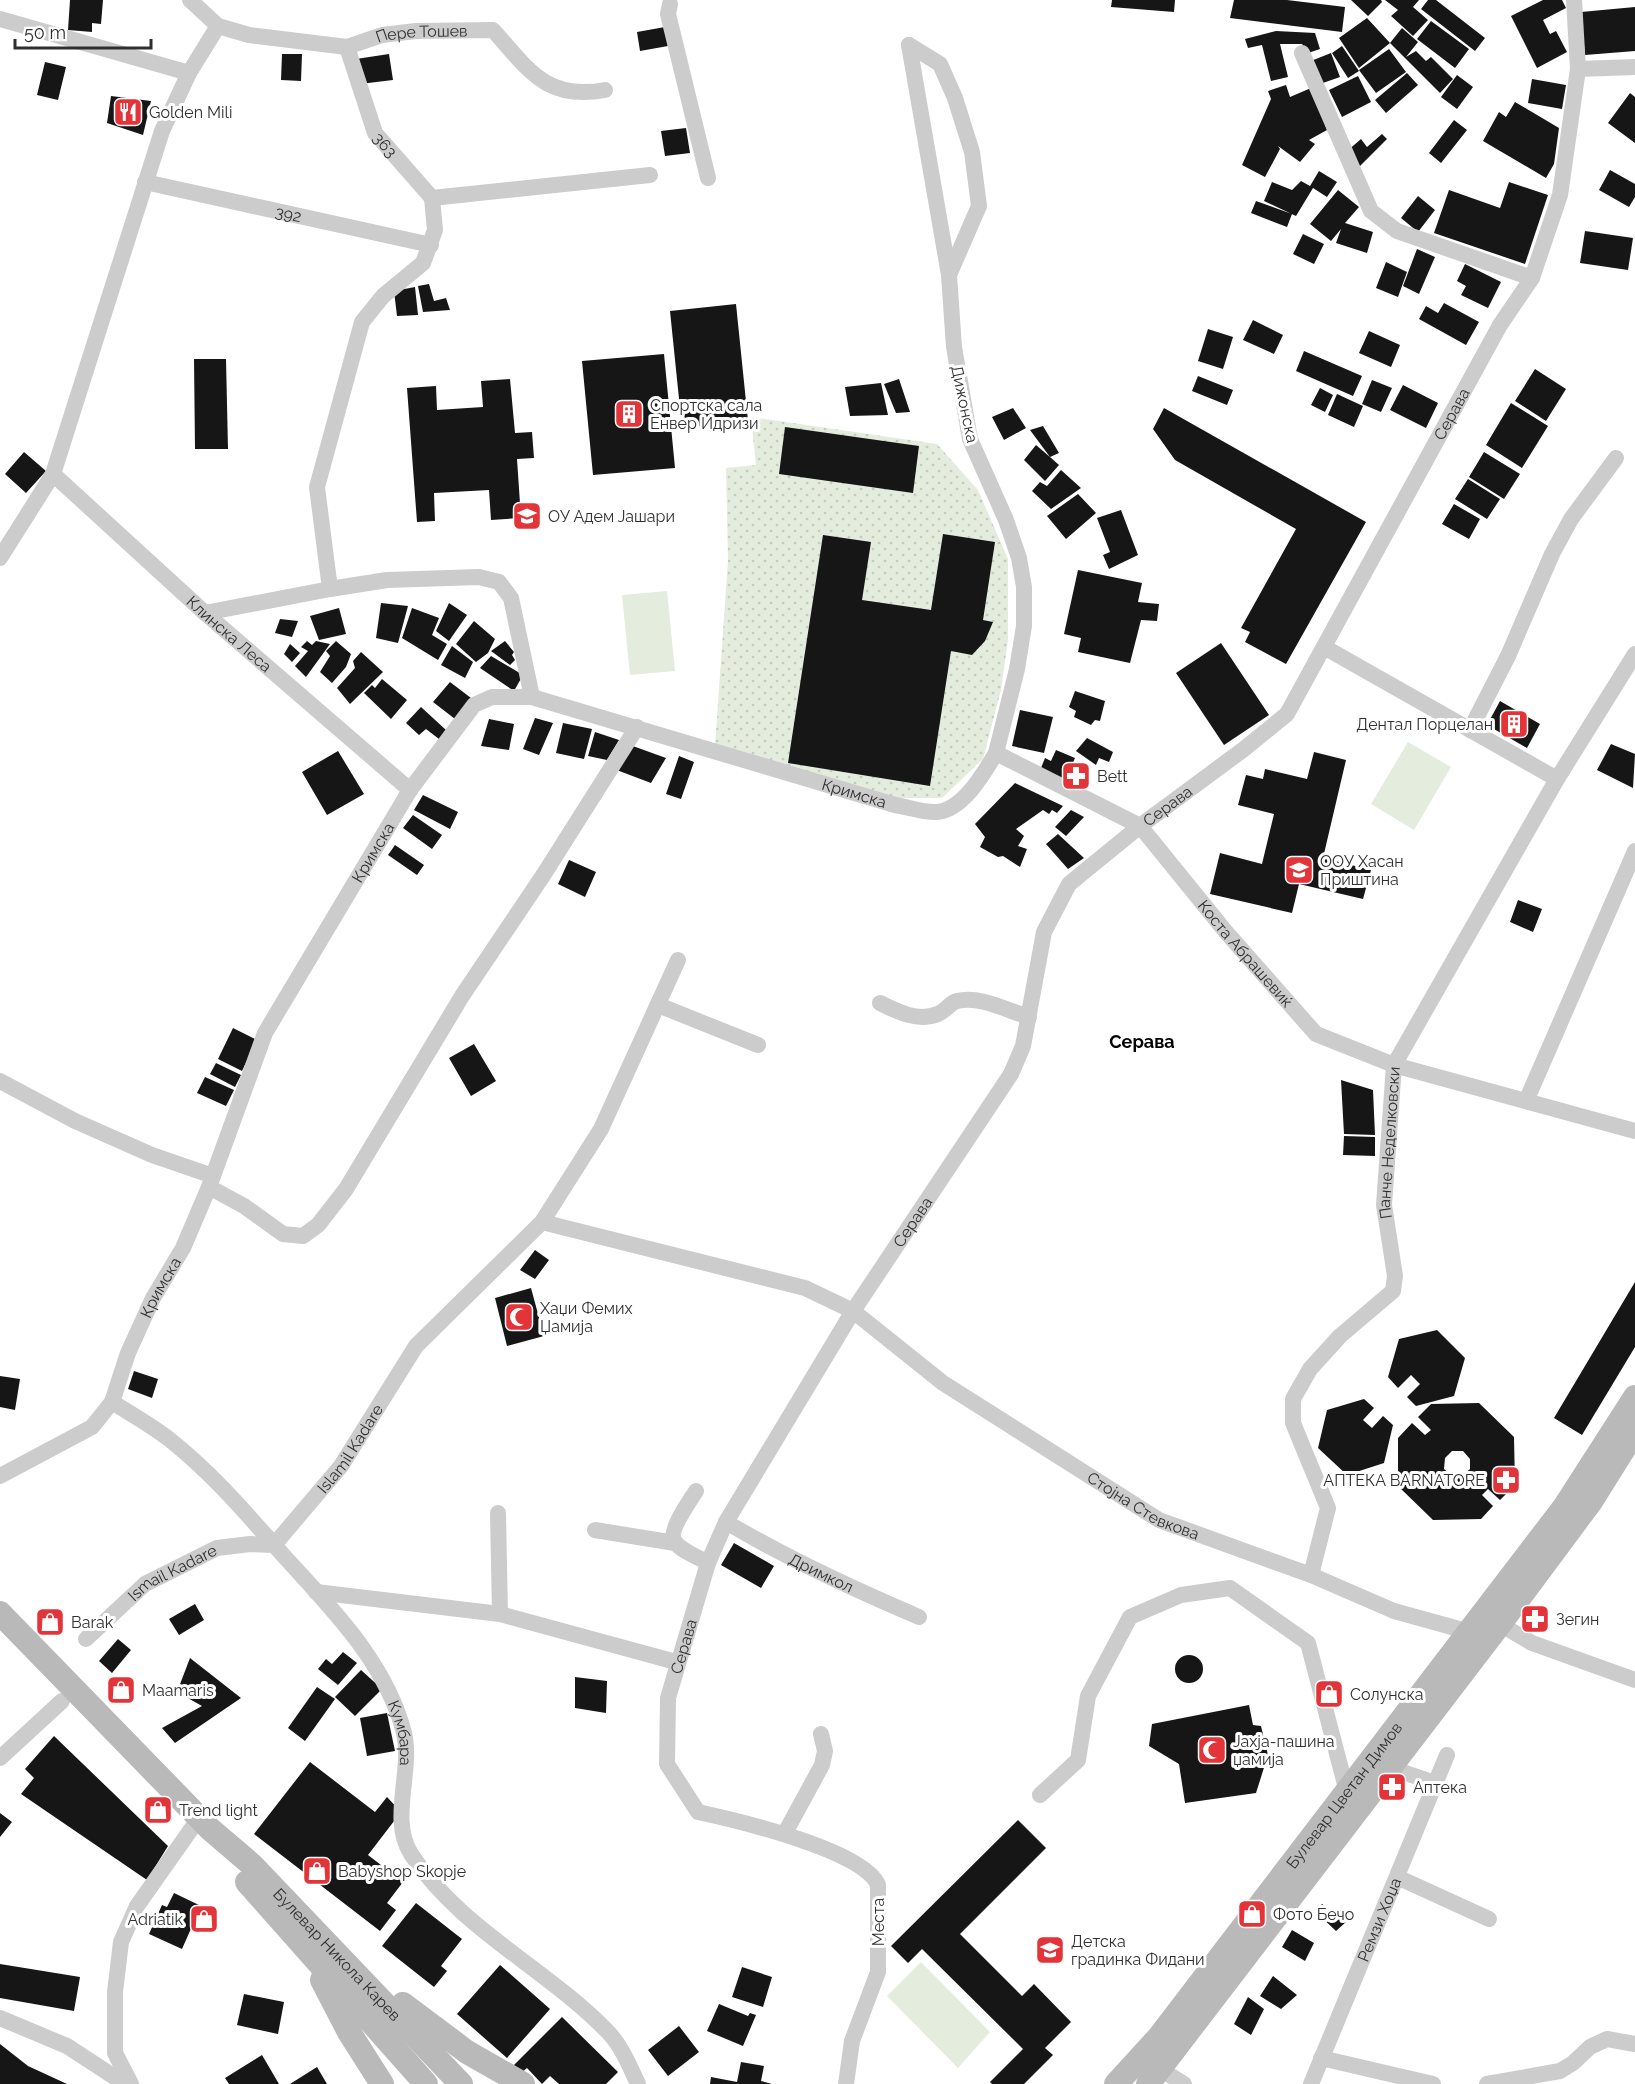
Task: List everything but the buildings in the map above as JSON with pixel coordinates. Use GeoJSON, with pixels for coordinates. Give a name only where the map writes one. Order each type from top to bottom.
{"type":"FeatureCollection","features":[{"type":"Feature","properties":{"kind":"street"},"geometry":{"type":"LineString","coordinates":[[0,558],[53,474],[162,131],[189,73],[218,26],[190,0]]}},
{"type":"Feature","properties":{"kind":"street","name":"Серава"},"geometry":{"type":"LineString","coordinates":[[764,1827],[698,1812],[667,1764],[668,1698],[676,1662],[708,1563],[726,1522],[853,1311],[1011,1074],[1023,1046],[1044,932],[1069,884],[1140,826],[1287,714],[1500,325],[1532,278],[1560,195],[1578,69],[1574,0]]}},
{"type":"Feature","properties":{"kind":"street"},"geometry":{"type":"LineString","coordinates":[[670,4],[668,14],[708,178]]}},
{"type":"Feature","properties":{"kind":"street"},"geometry":{"type":"LineString","coordinates":[[0,18],[189,73]]}},
{"type":"Feature","properties":{"kind":"street","name":"Пере Тошев"},"geometry":{"type":"LineString","coordinates":[[218,26],[249,35],[347,47],[382,35],[493,30],[541,81],[582,94],[605,90]]}},
{"type":"Feature","properties":{"kind":"street","name":"Дижонска"},"geometry":{"type":"LineString","coordinates":[[949,275],[979,206],[972,152],[955,98],[940,64],[909,45],[949,275],[954,347],[970,439],[1006,520],[1019,558],[1024,587],[1024,626],[1017,669],[996,753]]}},
{"type":"Feature","properties":{"kind":"street","name":"363"},"geometry":{"type":"LineString","coordinates":[[347,47],[375,133],[432,198]]}},
{"type":"Feature","properties":{"kind":"street"},"geometry":{"type":"LineString","coordinates":[[1302,53],[1371,211],[1397,231],[1532,278]]}},
{"type":"Feature","properties":{"kind":"street"},"geometry":{"type":"LineString","coordinates":[[1578,69],[1635,67]]}},
{"type":"Feature","properties":{"kind":"street"},"geometry":{"type":"LineString","coordinates":[[330,589],[317,487],[362,322],[371,309],[423,262],[431,245],[435,221],[432,198],[650,175]]}},
{"type":"Feature","properties":{"kind":"street","name":"392"},"geometry":{"type":"LineString","coordinates":[[145,182],[431,245]]}},
{"type":"Feature","properties":{"kind":"street"},"geometry":{"type":"LineString","coordinates":[[1470,730],[1508,656],[1551,555],[1571,519],[1616,458]]}},
{"type":"Feature","properties":{"kind":"street","name":"Клинска Леса"},"geometry":{"type":"LineString","coordinates":[[53,474],[205,613],[410,790]]}},
{"type":"Feature","properties":{"kind":"street"},"geometry":{"type":"LineString","coordinates":[[205,613],[330,589],[399,580],[479,577],[499,582],[511,598],[532,697]]}},
{"type":"Feature","properties":{"kind":"street"},"geometry":{"type":"LineString","coordinates":[[1324,647],[1557,779]]}},
{"type":"Feature","properties":{"kind":"street","name":"Панче Неделковски"},"geometry":{"type":"LineString","coordinates":[[1311,1575],[1328,1508],[1293,1423],[1293,1399],[1310,1369],[1340,1336],[1393,1291],[1395,1276],[1384,1205],[1394,1065],[1557,779],[1635,654]]}},
{"type":"Feature","properties":{"kind":"street","name":"Кримска"},"geometry":{"type":"LineString","coordinates":[[0,1476],[92,1427],[112,1402],[128,1353],[153,1298],[183,1248],[211,1182],[265,1033],[410,790],[474,705],[492,697],[532,697],[895,805],[938,812],[954,806],[967,794],[996,753]]}},
{"type":"Feature","properties":{"kind":"street"},"geometry":{"type":"LineString","coordinates":[[0,1081],[97,1130],[211,1182],[283,1234],[303,1236],[318,1225],[346,1189],[462,996],[544,874],[637,727]]}},
{"type":"Feature","properties":{"kind":"street","name":"Коста Абрашевиќ"},"geometry":{"type":"LineString","coordinates":[[996,753],[1140,826],[1226,932],[1316,1034],[1394,1065],[1527,1099],[1635,1131]]}},
{"type":"Feature","properties":{"kind":"street"},"geometry":{"type":"LineString","coordinates":[[1527,1099],[1635,851]]}},
{"type":"Feature","properties":{"kind":"street","name":"Islamil Kadare"},"geometry":{"type":"LineString","coordinates":[[274,1545],[341,1466],[416,1346],[542,1222],[601,1129],[678,960]]}},
{"type":"Feature","properties":{"kind":"street"},"geometry":{"type":"LineString","coordinates":[[880,1003],[919,1017],[938,1014],[956,1001],[979,1001],[1029,1017]]}},
{"type":"Feature","properties":{"kind":"street"},"geometry":{"type":"LineString","coordinates":[[658,1005],[758,1045]]}},
{"type":"Feature","properties":{"kind":"street","name":"Стојна Стевкова"},"geometry":{"type":"LineString","coordinates":[[542,1222],[805,1288],[853,1311],[943,1383],[1159,1520],[1311,1575],[1394,1611],[1470,1632]]}},
{"type":"Feature","properties":{"kind":"street","name":"Булевар Цветан Димов"},"geometry":{"type":"LineString","coordinates":[[1139,2073],[1347,1792],[1565,1506],[1635,1398]]}},
{"type":"Feature","properties":{"kind":"street","name":"Кумбара"},"geometry":{"type":"LineString","coordinates":[[112,1402],[168,1438],[222,1486],[262,1527],[274,1545],[359,1641],[385,1685],[404,1734],[406,1770],[402,1819],[410,1852],[466,1915],[609,2034],[638,2084]]}},
{"type":"Feature","properties":{"kind":"street","name":"Булевар Цветан Димов"},"geometry":{"type":"LineString","coordinates":[[1139,2073],[1391,1768],[1592,1500],[1635,1431]]}},
{"type":"Feature","properties":{"kind":"street"},"geometry":{"type":"LineString","coordinates":[[675,1543],[674,1528],[696,1491]]}},
{"type":"Feature","properties":{"kind":"street"},"geometry":{"type":"LineString","coordinates":[[498,1513],[500,1614]]}},
{"type":"Feature","properties":{"kind":"street","name":"Дримкол"},"geometry":{"type":"LineString","coordinates":[[726,1522],[763,1544],[859,1592],[919,1617]]}},
{"type":"Feature","properties":{"kind":"street"},"geometry":{"type":"LineString","coordinates":[[595,1530],[675,1543],[708,1563]]}},
{"type":"Feature","properties":{"kind":"street","name":"Ismail Kadare"},"geometry":{"type":"LineString","coordinates":[[86,1639],[145,1584],[217,1548],[250,1544],[274,1545]]}},
{"type":"Feature","properties":{"kind":"street"},"geometry":{"type":"LineString","coordinates":[[1040,1796],[1078,1760],[1088,1696],[1130,1617],[1181,1595],[1230,1588],[1308,1643],[1347,1792]]}},
{"type":"Feature","properties":{"kind":"street"},"geometry":{"type":"LineString","coordinates":[[316,1592],[500,1614],[676,1662]]}},
{"type":"Feature","properties":{"kind":"street","name":"Булевар Никола Карев"},"geometry":{"type":"LineString","coordinates":[[0,1613],[205,1823],[240,1874],[461,2084]]}},
{"type":"Feature","properties":{"kind":"street"},"geometry":{"type":"LineString","coordinates":[[1500,1624],[1532,1642],[1635,1680]]}},
{"type":"Feature","properties":{"kind":"street"},"geometry":{"type":"LineString","coordinates":[[0,1758],[62,1701]]}},
{"type":"Feature","properties":{"kind":"street"},"geometry":{"type":"LineString","coordinates":[[785,1833],[822,1766],[825,1751],[821,1734]]}},
{"type":"Feature","properties":{"kind":"street","name":"Ремзи Хоџа"},"geometry":{"type":"LineString","coordinates":[[1311,2084],[1447,1755]]}},
{"type":"Feature","properties":{"kind":"street"},"geometry":{"type":"LineString","coordinates":[[1391,1768],[1435,1783]]}},
{"type":"Feature","properties":{"kind":"street"},"geometry":{"type":"LineString","coordinates":[[131,2084],[115,2053],[115,1992],[122,1942],[137,1906],[205,1823]]}},
{"type":"Feature","properties":{"kind":"street","name":"Места"},"geometry":{"type":"LineString","coordinates":[[764,1827],[785,1833],[861,1867],[874,1876],[878,1885],[878,1972],[852,2041],[846,2084]]}},
{"type":"Feature","properties":{"kind":"street"},"geometry":{"type":"LineString","coordinates":[[1397,1876],[1489,1919]]}},
{"type":"Feature","properties":{"kind":"street"},"geometry":{"type":"LineString","coordinates":[[314,1944],[349,2032],[382,2084]]}},
{"type":"Feature","properties":{"kind":"street"},"geometry":{"type":"LineString","coordinates":[[314,1944],[467,2052],[523,2084]]}},
{"type":"Feature","properties":{"kind":"street","name":"Булевар Никола Карев"},"geometry":{"type":"LineString","coordinates":[[314,1944],[426,2084]]}},
{"type":"Feature","properties":{"kind":"street"},"geometry":{"type":"LineString","coordinates":[[0,2018],[67,2046],[125,2084]]}},
{"type":"Feature","properties":{"kind":"street"},"geometry":{"type":"LineString","coordinates":[[1486,2084],[1560,2071],[1573,2063],[1590,2047],[1607,2039],[1635,2044]]}},
{"type":"Feature","properties":{"kind":"street"},"geometry":{"type":"LineString","coordinates":[[1322,2058],[1433,2084]]}},
{"type":"Feature","properties":{"kind":"street"},"geometry":{"type":"LineString","coordinates":[[1139,2073],[1184,2084]]}},
{"type":"Feature","properties":{"kind":"green space"},"geometry":{"type":"Polygon","coordinates":[[[751,417],[937,444],[978,490],[1008,559],[1008,640],[1001,690],[983,759],[942,798],[897,798],[715,746],[728,560],[726,468],[756,465],[751,417]]]}},
{"type":"Feature","properties":{"kind":"green space"},"geometry":{"type":"Polygon","coordinates":[[[667,591],[675,671],[630,675],[622,595],[667,591]]]}},
{"type":"Feature","properties":{"kind":"green space"},"geometry":{"type":"Polygon","coordinates":[[[1408,742],[1451,767],[1414,830],[1371,804],[1408,742]]]}},
{"type":"Feature","properties":{"kind":"green space"},"geometry":{"type":"Polygon","coordinates":[[[921,1962],[990,2032],[958,2068],[887,1996],[921,1962]]]}},
{"type":"Feature","properties":{"kind":"place","name":"Golden Mili"},"geometry":{"type":"Point","coordinates":[128,112]}},
{"type":"Feature","properties":{"kind":"place","name":"Спортска сала Енвер Идризи"},"geometry":{"type":"Point","coordinates":[629,414]}},
{"type":"Feature","properties":{"kind":"place","name":"ОУ Адем Јашари"},"geometry":{"type":"Point","coordinates":[527,516]}},
{"type":"Feature","properties":{"kind":"place","name":"Дентал Порцелан"},"geometry":{"type":"Point","coordinates":[1514,724]}},
{"type":"Feature","properties":{"kind":"place","name":"Bett"},"geometry":{"type":"Point","coordinates":[1076,776]}},
{"type":"Feature","properties":{"kind":"place","name":"ООУ Хасан Приштина"},"geometry":{"type":"Point","coordinates":[1299,870]}},
{"type":"Feature","properties":{"kind":"place","name":"Хаџи Фемих Џамија"},"geometry":{"type":"Point","coordinates":[519,1317]}},
{"type":"Feature","properties":{"kind":"place","name":"АПТЕКА BARNATORE"},"geometry":{"type":"Point","coordinates":[1506,1480]}},
{"type":"Feature","properties":{"kind":"place","name":"Зегин"},"geometry":{"type":"Point","coordinates":[1535,1619]}},
{"type":"Feature","properties":{"kind":"place","name":"Barak"},"geometry":{"type":"Point","coordinates":[50,1622]}},
{"type":"Feature","properties":{"kind":"place","name":"Maamaris"},"geometry":{"type":"Point","coordinates":[121,1690]}},
{"type":"Feature","properties":{"kind":"place","name":"Солунска"},"geometry":{"type":"Point","coordinates":[1329,1694]}},
{"type":"Feature","properties":{"kind":"place","name":"Јахја-пашина џамија"},"geometry":{"type":"Point","coordinates":[1212,1750]}},
{"type":"Feature","properties":{"kind":"place","name":"Аптека"},"geometry":{"type":"Point","coordinates":[1392,1787]}},
{"type":"Feature","properties":{"kind":"place","name":"Trend light"},"geometry":{"type":"Point","coordinates":[158,1810]}},
{"type":"Feature","properties":{"kind":"place","name":"Babyshop Skopje"},"geometry":{"type":"Point","coordinates":[317,1871]}},
{"type":"Feature","properties":{"kind":"place","name":"Фото Бечо"},"geometry":{"type":"Point","coordinates":[1252,1914]}},
{"type":"Feature","properties":{"kind":"place","name":"Adriatik"},"geometry":{"type":"Point","coordinates":[204,1919]}},
{"type":"Feature","properties":{"kind":"place","name":"Детска градинка Фидани"},"geometry":{"type":"Point","coordinates":[1050,1950]}},
{"type":"Feature","properties":{"kind":"district","name":"Серава"},"geometry":{"type":"Point","coordinates":[1142,1042]}}]}
